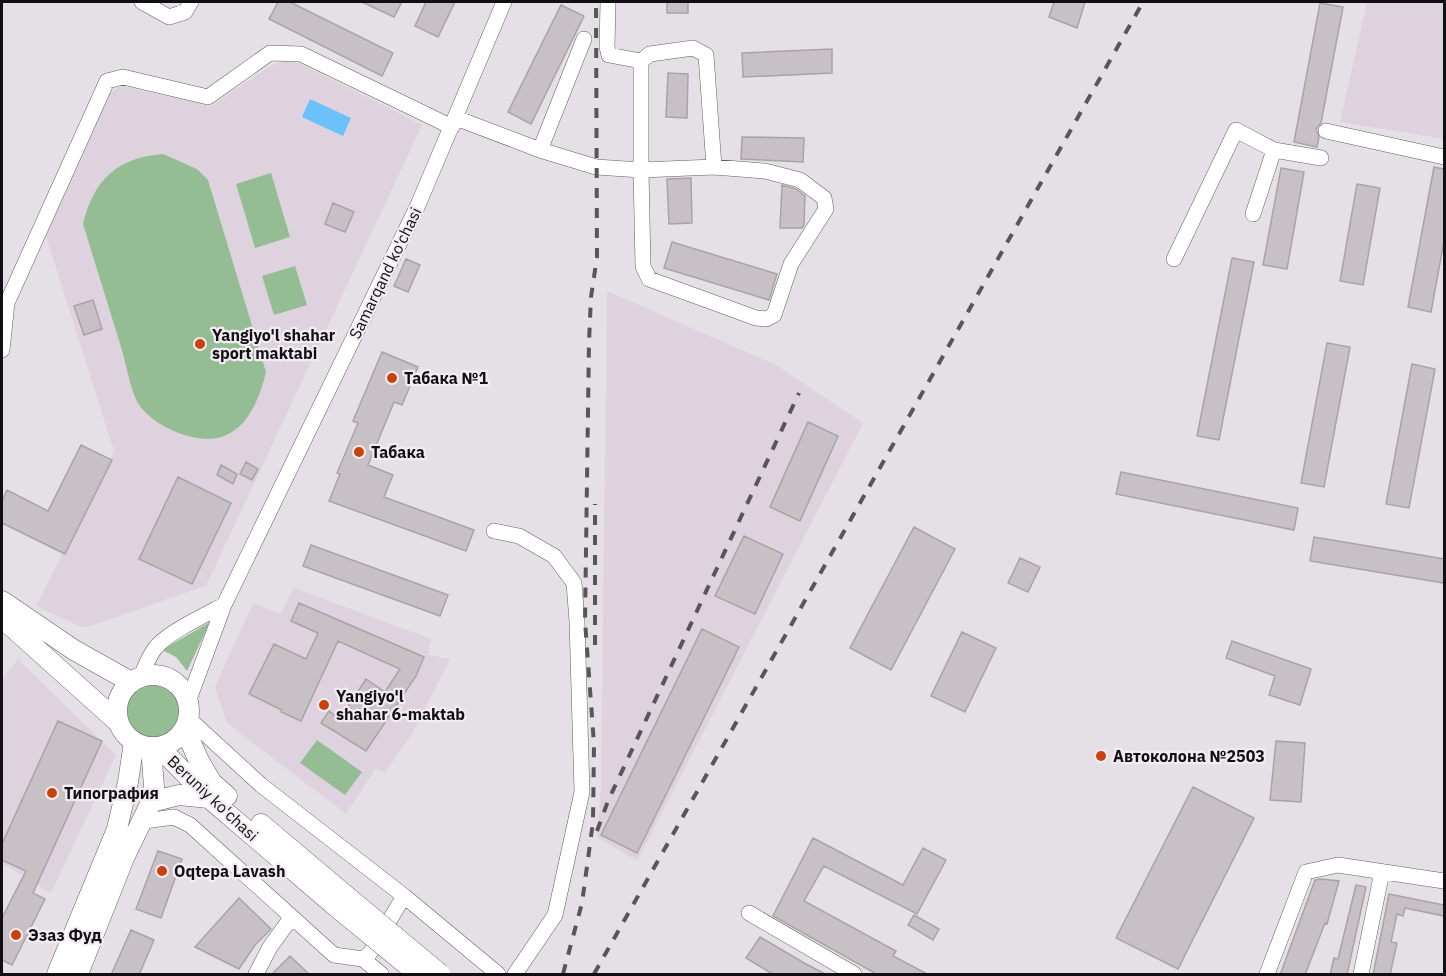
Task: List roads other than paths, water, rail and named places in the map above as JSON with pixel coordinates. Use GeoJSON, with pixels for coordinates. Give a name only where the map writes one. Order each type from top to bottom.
{"type":"FeatureCollection","features":[{"type":"Feature","properties":{"kind":"main road","name":"Beruniy ko'chasi"},"geometry":{"type":"LineString","coordinates":[[2,601],[74,650],[136,679],[153,675],[170,680],[184,691],[187,716],[198,759],[212,783],[418,975]]}},
{"type":"Feature","properties":{"kind":"main road","name":"Beruniy ko'chasi"},"geometry":{"type":"LineString","coordinates":[[2,618],[118,723],[125,734],[148,746],[209,798],[440,975]]}},
{"type":"Feature","properties":{"kind":"main road"},"geometry":{"type":"LineString","coordinates":[[118,723],[118,700],[123,690],[136,679]]}},
{"type":"Feature","properties":{"kind":"main road","name":"Beruniy ko'chasi"},"geometry":{"type":"LineString","coordinates":[[148,746],[170,744],[178,737],[187,716]]}},
{"type":"Feature","properties":{"kind":"main road"},"geometry":{"type":"LineString","coordinates":[[78,975],[124,858],[147,812],[154,787],[148,746]]}},
{"type":"Feature","properties":{"kind":"main road"},"geometry":{"type":"LineString","coordinates":[[57,975],[117,829],[128,782],[148,746]]}},
{"type":"Feature","properties":{"kind":"main road"},"geometry":{"type":"LineString","coordinates":[[147,812],[179,795],[209,798]]}},
{"type":"Feature","properties":{"kind":"street"},"geometry":{"type":"LineString","coordinates":[[142,2],[169,17],[185,12],[191,2]]}},
{"type":"Feature","properties":{"kind":"street","name":"Samarqand ko'chasi"},"geometry":{"type":"LineString","coordinates":[[187,716],[224,605],[418,205],[504,2]]}},
{"type":"Feature","properties":{"kind":"street"},"geometry":{"type":"LineString","coordinates":[[608,2],[607,47],[609,55],[641,61],[650,54],[693,48],[706,55],[714,167]]}},
{"type":"Feature","properties":{"kind":"street"},"geometry":{"type":"LineString","coordinates":[[540,150],[584,39]]}},
{"type":"Feature","properties":{"kind":"street"},"geometry":{"type":"LineString","coordinates":[[2,350],[7,303],[107,81],[123,77],[208,97],[270,53],[301,54],[454,122],[596,167],[641,170],[714,167],[765,171],[800,180],[824,198],[826,209],[790,264],[774,315],[766,319],[756,318],[649,279],[643,266],[641,170],[641,61]]}},
{"type":"Feature","properties":{"kind":"street"},"geometry":{"type":"LineString","coordinates":[[1174,259],[1236,130],[1274,150],[1322,158]]}},
{"type":"Feature","properties":{"kind":"street"},"geometry":{"type":"LineString","coordinates":[[1326,131],[1444,157]]}},
{"type":"Feature","properties":{"kind":"street"},"geometry":{"type":"LineString","coordinates":[[1253,214],[1274,150]]}},
{"type":"Feature","properties":{"kind":"street"},"geometry":{"type":"LineString","coordinates":[[494,531],[519,537],[554,556],[574,583],[577,621],[582,792],[555,915],[515,975]]}},
{"type":"Feature","properties":{"kind":"street"},"geometry":{"type":"LineString","coordinates":[[136,679],[157,645],[224,605]]}},
{"type":"Feature","properties":{"kind":"street","name":"Beruniy ko'chasi"},"geometry":{"type":"LineString","coordinates":[[187,716],[261,785],[404,896],[498,975]]}},
{"type":"Feature","properties":{"kind":"street"},"geometry":{"type":"LineString","coordinates":[[147,812],[174,817],[190,825],[334,955],[363,958],[381,975]]}},
{"type":"Feature","properties":{"kind":"street"},"geometry":{"type":"LineString","coordinates":[[1267,975],[1306,872],[1338,865],[1444,880]]}},
{"type":"Feature","properties":{"kind":"street"},"geometry":{"type":"LineString","coordinates":[[1360,975],[1382,872]]}},
{"type":"Feature","properties":{"kind":"street"},"geometry":{"type":"LineString","coordinates":[[363,958],[370,953],[404,896]]}},
{"type":"Feature","properties":{"kind":"street"},"geometry":{"type":"LineString","coordinates":[[749,913],[855,975]]}},
{"type":"Feature","properties":{"kind":"street"},"geometry":{"type":"LineString","coordinates":[[255,975],[270,947],[291,918]]}},
{"type":"Feature","properties":{"kind":"water"},"geometry":{"type":"Polygon","coordinates":[[[310,99],[351,118],[343,136],[302,117],[310,99]]]}},
{"type":"Feature","properties":{"kind":"railway"},"geometry":{"type":"LineString","coordinates":[[563,974],[582,903],[593,822],[594,744],[585,621],[589,342],[591,297],[597,257],[596,2]]}},
{"type":"Feature","properties":{"kind":"railway"},"geometry":{"type":"LineString","coordinates":[[594,974],[1143,2]]}},
{"type":"Feature","properties":{"kind":"railway"},"geometry":{"type":"LineString","coordinates":[[597,831],[608,801],[799,393]]}},
{"type":"Feature","properties":{"kind":"railway"},"geometry":{"type":"LineString","coordinates":[[595,504],[595,645]]}},
{"type":"Feature","properties":{"kind":"place","name":"Yangiyo'l shahar sport maktabi"},"geometry":{"type":"Point","coordinates":[200,344]}},
{"type":"Feature","properties":{"kind":"place","name":"Табака №1"},"geometry":{"type":"Point","coordinates":[392,378]}},
{"type":"Feature","properties":{"kind":"place","name":"Табака"},"geometry":{"type":"Point","coordinates":[359,452]}},
{"type":"Feature","properties":{"kind":"place","name":"Yangiyo'l shahar 6-maktab"},"geometry":{"type":"Point","coordinates":[324,705]}},
{"type":"Feature","properties":{"kind":"place","name":"Автоколона №2503"},"geometry":{"type":"Point","coordinates":[1101,756]}},
{"type":"Feature","properties":{"kind":"place","name":"Типография"},"geometry":{"type":"Point","coordinates":[52,793]}},
{"type":"Feature","properties":{"kind":"place","name":"Oqtepa Lavash"},"geometry":{"type":"Point","coordinates":[162,871]}},
{"type":"Feature","properties":{"kind":"place","name":"Эзаз Фуд"},"geometry":{"type":"Point","coordinates":[16,935]}}]}
